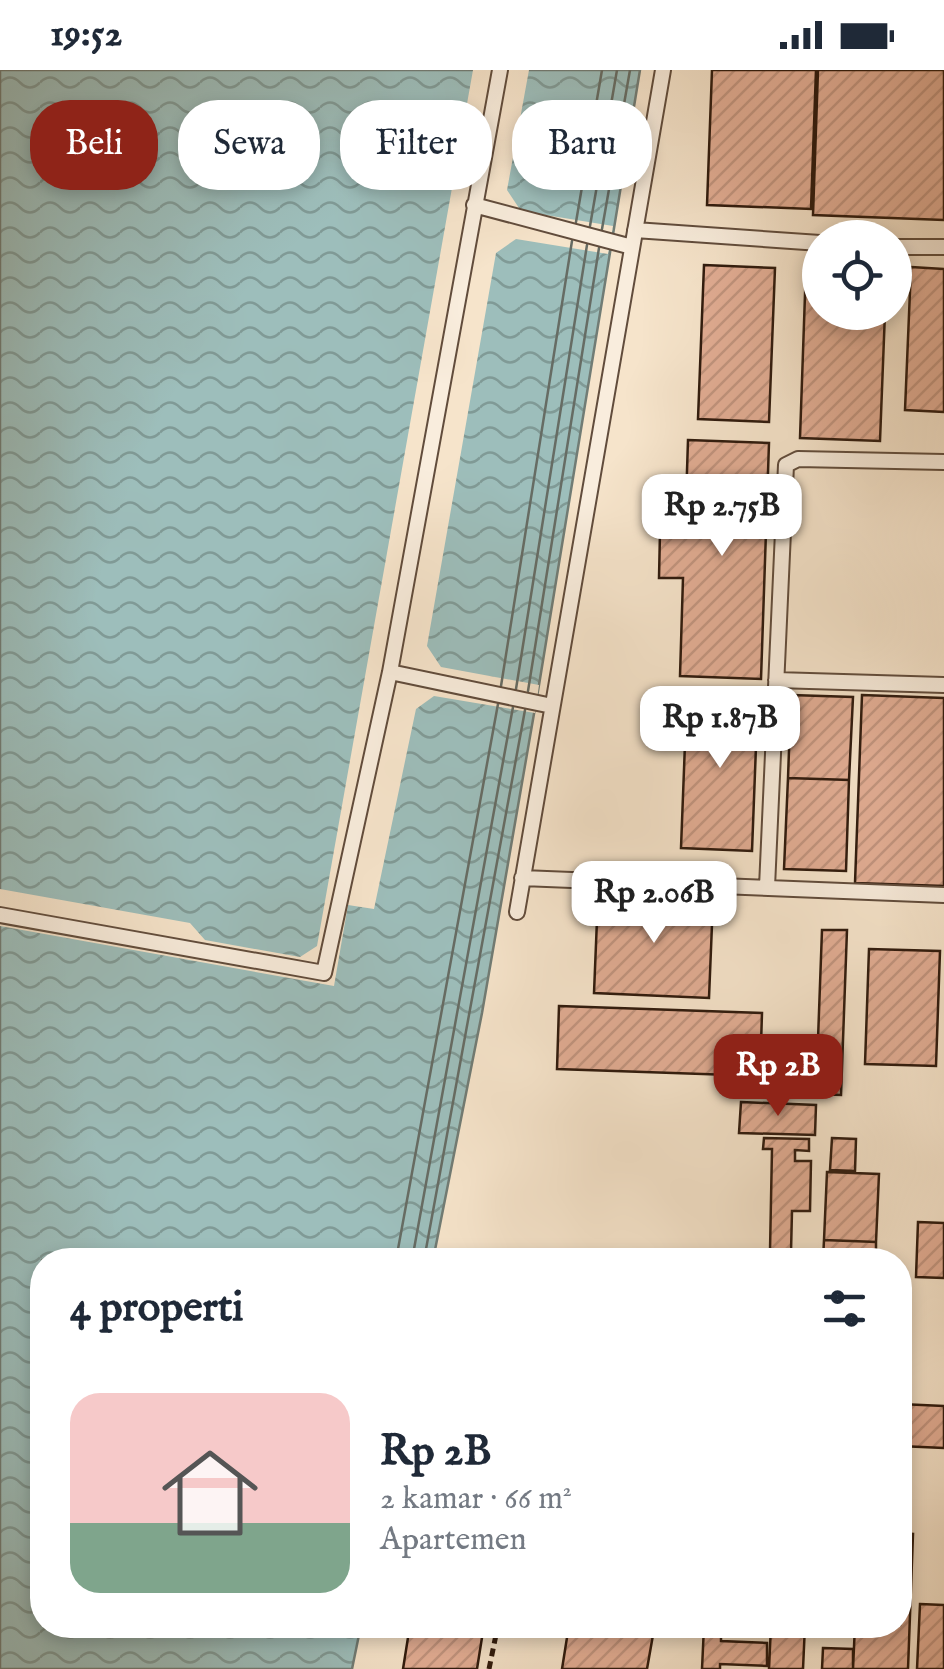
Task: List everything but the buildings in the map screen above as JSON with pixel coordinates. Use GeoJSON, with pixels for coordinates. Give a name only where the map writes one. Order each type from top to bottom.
{"type":"FeatureCollection","features":[{"type":"Feature","properties":{"kind":"lane"},"geometry":{"type":"LineString","coordinates":[[0,916],[324,973],[390,672],[500,70]]}},
{"type":"Feature","properties":{"kind":"lane"},"geometry":{"type":"LineString","coordinates":[[517,912],[663,70]]}},
{"type":"Feature","properties":{"kind":"lane"},"geometry":{"type":"LineString","coordinates":[[474,205],[632,247]]}},
{"type":"Feature","properties":{"kind":"lane"},"geometry":{"type":"LineString","coordinates":[[635,230],[802,242]]}},
{"type":"Feature","properties":{"kind":"lane"},"geometry":{"type":"LineString","coordinates":[[912,246],[944,247]]}},
{"type":"Feature","properties":{"kind":"lane"},"geometry":{"type":"LineString","coordinates":[[766,887],[786,465],[798,459],[944,462]]}},
{"type":"Feature","properties":{"kind":"lane"},"geometry":{"type":"LineString","coordinates":[[390,672],[552,706]]}},
{"type":"Feature","properties":{"kind":"lane"},"geometry":{"type":"LineString","coordinates":[[776,680],[944,685]]}},
{"type":"Feature","properties":{"kind":"lane"},"geometry":{"type":"LineString","coordinates":[[522,878],[944,895]]}},
{"type":"Feature","properties":{"kind":"path"},"geometry":{"type":"LineString","coordinates":[[489,1669],[495,1638]]}},
{"type":"Feature","properties":{"kind":"water"},"geometry":{"type":"Polygon","coordinates":[[[0,70],[640,70],[635,100],[512,100],[512,190],[620,190],[482,1013],[435,1248],[30,1248],[30,1638],[358,1638],[352,1669],[0,1669],[0,70]]]}},
{"type":"Feature","properties":{"kind":"pier"},"geometry":{"type":"Polygon","coordinates":[[[473,70],[529,70],[524,100],[512,100],[512,163],[507,190],[521,211],[613,226],[608,254],[516,239],[496,253],[427,646],[441,667],[539,685],[535,713],[434,696],[416,709],[374,909],[348,905],[334,986],[0,926],[0,889],[190,923],[205,940],[300,957],[317,946],[452,190],[492,190],[492,100],[468,100],[473,70]]]}}]}
